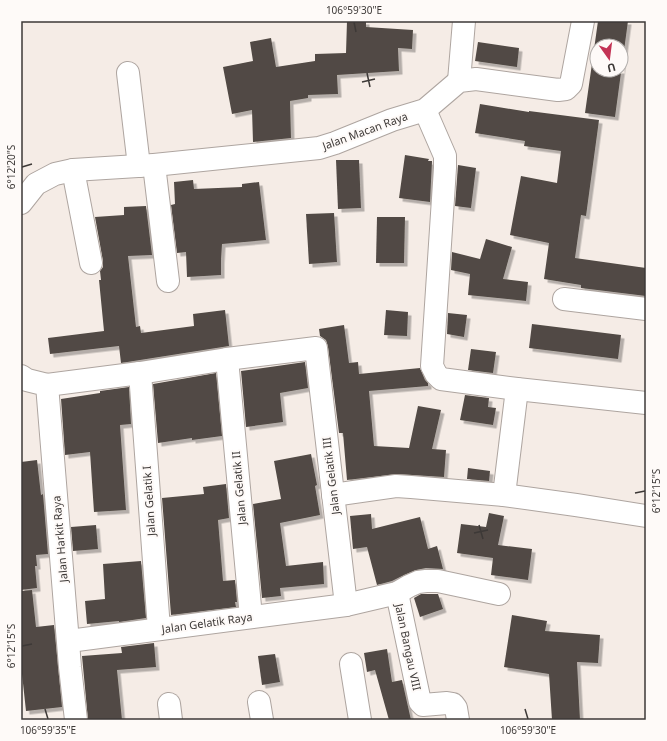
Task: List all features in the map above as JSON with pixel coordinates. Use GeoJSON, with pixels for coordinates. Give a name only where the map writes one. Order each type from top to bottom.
{"type":"FeatureCollection","features":[{"type":"Feature","properties":{"kind":"street"},"geometry":{"type":"LineString","coordinates":[[464,21],[459,81],[476,79],[558,90],[566,90],[571,84],[583,21]]}},
{"type":"Feature","properties":{"kind":"street"},"geometry":{"type":"LineString","coordinates":[[128,73],[168,280]]}},
{"type":"Feature","properties":{"kind":"street","name":"Jalan Macan Raya"},"geometry":{"type":"LineString","coordinates":[[21,203],[36,184],[55,174],[73,170],[146,166],[319,148],[392,120],[425,110],[459,81]]}},
{"type":"Feature","properties":{"kind":"street"},"geometry":{"type":"LineString","coordinates":[[425,110],[445,156],[432,366],[436,374],[441,379],[646,403]]}},
{"type":"Feature","properties":{"kind":"street"},"geometry":{"type":"LineString","coordinates":[[73,170],[91,263]]}},
{"type":"Feature","properties":{"kind":"street"},"geometry":{"type":"LineString","coordinates":[[564,299],[646,309]]}},
{"type":"Feature","properties":{"kind":"street","name":"Jalan Gelatik III"},"geometry":{"type":"LineString","coordinates":[[227,359],[316,348],[346,605]]}},
{"type":"Feature","properties":{"kind":"street"},"geometry":{"type":"LineString","coordinates":[[21,376],[27,380],[47,385],[140,373],[227,359]]}},
{"type":"Feature","properties":{"kind":"street","name":"Jalan Gelatik II"},"geometry":{"type":"LineString","coordinates":[[227,359],[250,617]]}},
{"type":"Feature","properties":{"kind":"street","name":"Jalan Gelatik I"},"geometry":{"type":"LineString","coordinates":[[140,373],[159,629]]}},
{"type":"Feature","properties":{"kind":"street","name":"Jalan Harkit Raya"},"geometry":{"type":"LineString","coordinates":[[47,385],[70,668],[76,720]]}},
{"type":"Feature","properties":{"kind":"street"},"geometry":{"type":"LineString","coordinates":[[504,495],[517,389]]}},
{"type":"Feature","properties":{"kind":"street"},"geometry":{"type":"LineString","coordinates":[[333,495],[396,486],[504,495],[646,516]]}},
{"type":"Feature","properties":{"kind":"street"},"geometry":{"type":"LineString","coordinates":[[397,593],[418,582],[432,580],[499,594]]}},
{"type":"Feature","properties":{"kind":"street","name":"Jalan Bangau VIII"},"geometry":{"type":"LineString","coordinates":[[346,605],[397,593],[420,702],[423,705],[453,704],[456,708],[458,720]]}},
{"type":"Feature","properties":{"kind":"street","name":"Jalan Gelatik Raya"},"geometry":{"type":"LineString","coordinates":[[68,641],[346,605]]}},
{"type":"Feature","properties":{"kind":"street"},"geometry":{"type":"LineString","coordinates":[[351,664],[360,720]]}},
{"type":"Feature","properties":{"kind":"building"},"geometry":{"type":"Polygon","coordinates":[[[347,21],[366,21],[366,27],[413,30],[412,49],[398,48],[399,71],[337,75],[338,94],[308,95],[308,98],[290,101],[291,138],[253,142],[252,110],[232,114],[223,67],[253,61],[250,42],[271,38],[276,67],[315,61],[315,54],[346,53],[347,21]]]}},
{"type":"Feature","properties":{"kind":"building"},"geometry":{"type":"Polygon","coordinates":[[[598,21],[628,21],[626,38],[596,38],[598,21]]]}},
{"type":"Feature","properties":{"kind":"building"},"geometry":{"type":"Polygon","coordinates":[[[478,42],[519,48],[517,67],[475,61],[478,42]]]}},
{"type":"Feature","properties":{"kind":"building"},"geometry":{"type":"Polygon","coordinates":[[[590,78],[620,78],[615,117],[585,113],[590,78]]]}},
{"type":"Feature","properties":{"kind":"building"},"geometry":{"type":"Polygon","coordinates":[[[480,104],[529,112],[599,120],[586,216],[581,215],[575,258],[646,268],[646,296],[581,288],[581,285],[544,279],[549,243],[510,235],[521,176],[557,183],[561,151],[524,146],[525,141],[475,133],[480,104]]]}},
{"type":"Feature","properties":{"kind":"building"},"geometry":{"type":"Polygon","coordinates":[[[405,155],[429,159],[428,161],[432,161],[430,202],[399,198],[405,155]]]}},
{"type":"Feature","properties":{"kind":"building"},"geometry":{"type":"Polygon","coordinates":[[[336,160],[359,160],[361,208],[338,209],[336,160]]]}},
{"type":"Feature","properties":{"kind":"building"},"geometry":{"type":"Polygon","coordinates":[[[458,165],[476,168],[471,208],[455,206],[458,165]]]}},
{"type":"Feature","properties":{"kind":"building"},"geometry":{"type":"Polygon","coordinates":[[[193,180],[194,189],[242,187],[242,184],[259,182],[266,240],[222,244],[221,275],[187,277],[186,252],[177,253],[171,205],[175,204],[174,182],[193,180]]]}},
{"type":"Feature","properties":{"kind":"building"},"geometry":{"type":"Polygon","coordinates":[[[146,206],[152,255],[128,256],[136,327],[140,326],[141,333],[194,326],[193,314],[225,310],[229,346],[121,363],[119,346],[50,354],[48,338],[104,331],[99,280],[101,280],[100,271],[103,267],[103,261],[95,217],[124,215],[124,207],[146,206]]]}},
{"type":"Feature","properties":{"kind":"building"},"geometry":{"type":"Polygon","coordinates":[[[334,213],[337,262],[309,264],[306,214],[334,213]]]}},
{"type":"Feature","properties":{"kind":"building"},"geometry":{"type":"Polygon","coordinates":[[[377,217],[405,217],[404,263],[376,263],[377,217]]]}},
{"type":"Feature","properties":{"kind":"building"},"geometry":{"type":"Polygon","coordinates":[[[486,239],[512,247],[503,279],[528,282],[526,301],[468,295],[470,274],[451,270],[452,252],[480,259],[486,239]]]}},
{"type":"Feature","properties":{"kind":"building"},"geometry":{"type":"Polygon","coordinates":[[[386,310],[408,312],[407,336],[384,335],[386,310]]]}},
{"type":"Feature","properties":{"kind":"building"},"geometry":{"type":"Polygon","coordinates":[[[448,313],[467,315],[464,337],[447,334],[448,313]]]}},
{"type":"Feature","properties":{"kind":"building"},"geometry":{"type":"Polygon","coordinates":[[[532,324],[621,335],[618,359],[529,348],[532,324]]]}},
{"type":"Feature","properties":{"kind":"building"},"geometry":{"type":"Polygon","coordinates":[[[344,325],[349,363],[358,362],[359,374],[420,368],[425,380],[428,383],[428,386],[369,391],[374,446],[409,448],[418,406],[441,410],[432,449],[446,450],[444,477],[397,474],[347,480],[343,433],[339,433],[328,347],[326,340],[320,336],[319,329],[344,325]]]}},
{"type":"Feature","properties":{"kind":"building"},"geometry":{"type":"Polygon","coordinates":[[[471,349],[496,352],[493,373],[468,370],[471,349]]]}},
{"type":"Feature","properties":{"kind":"building"},"geometry":{"type":"Polygon","coordinates":[[[305,362],[308,388],[280,393],[283,422],[246,427],[241,371],[305,362]]]}},
{"type":"Feature","properties":{"kind":"building"},"geometry":{"type":"Polygon","coordinates":[[[216,373],[222,436],[192,440],[192,438],[158,443],[153,384],[216,373]]]}},
{"type":"Feature","properties":{"kind":"building"},"geometry":{"type":"Polygon","coordinates":[[[129,387],[131,424],[120,425],[126,510],[94,512],[90,452],[65,455],[61,399],[129,387]]]}},
{"type":"Feature","properties":{"kind":"building"},"geometry":{"type":"Polygon","coordinates":[[[465,395],[489,398],[488,407],[496,408],[493,425],[460,420],[465,395]]]}},
{"type":"Feature","properties":{"kind":"building"},"geometry":{"type":"Polygon","coordinates":[[[311,454],[317,485],[315,486],[320,515],[280,523],[286,566],[323,562],[324,584],[280,588],[281,596],[262,598],[253,504],[281,499],[274,461],[311,454]]]}},
{"type":"Feature","properties":{"kind":"building"},"geometry":{"type":"Polygon","coordinates":[[[37,460],[41,495],[43,494],[48,554],[36,555],[37,566],[35,566],[37,588],[21,590],[21,462],[37,460]]]}},
{"type":"Feature","properties":{"kind":"building"},"geometry":{"type":"Polygon","coordinates":[[[468,468],[490,471],[489,481],[467,479],[468,468]]]}},
{"type":"Feature","properties":{"kind":"building"},"geometry":{"type":"Polygon","coordinates":[[[226,484],[229,518],[218,520],[223,581],[235,580],[236,607],[171,615],[162,498],[204,494],[203,487],[226,484]]]}},
{"type":"Feature","properties":{"kind":"building"},"geometry":{"type":"Polygon","coordinates":[[[489,513],[504,516],[498,545],[532,549],[528,580],[491,575],[493,558],[457,553],[461,524],[486,527],[489,513]]]}},
{"type":"Feature","properties":{"kind":"building"},"geometry":{"type":"Polygon","coordinates":[[[371,514],[372,529],[420,517],[428,549],[437,546],[443,569],[426,568],[416,570],[392,581],[377,585],[367,547],[353,549],[350,516],[371,514]]]}},
{"type":"Feature","properties":{"kind":"building"},"geometry":{"type":"Polygon","coordinates":[[[96,525],[98,549],[73,551],[71,527],[96,525]]]}},
{"type":"Feature","properties":{"kind":"building"},"geometry":{"type":"Polygon","coordinates":[[[141,561],[146,618],[119,622],[87,624],[85,601],[105,599],[103,564],[141,561]]]}},
{"type":"Feature","properties":{"kind":"building"},"geometry":{"type":"Polygon","coordinates":[[[32,590],[36,627],[54,625],[62,707],[26,711],[21,674],[21,591],[32,590]]]}},
{"type":"Feature","properties":{"kind":"building"},"geometry":{"type":"Polygon","coordinates":[[[421,594],[438,594],[443,609],[420,617],[414,598],[421,594]]]}},
{"type":"Feature","properties":{"kind":"building"},"geometry":{"type":"Polygon","coordinates":[[[512,615],[547,621],[545,631],[600,635],[598,663],[577,662],[580,720],[552,720],[549,674],[504,667],[512,615]]]}},
{"type":"Feature","properties":{"kind":"building"},"geometry":{"type":"Polygon","coordinates":[[[154,643],[156,667],[117,670],[122,720],[88,720],[82,656],[122,653],[121,647],[154,643]]]}},
{"type":"Feature","properties":{"kind":"building"},"geometry":{"type":"Polygon","coordinates":[[[387,649],[392,682],[402,680],[411,720],[389,720],[375,670],[367,672],[364,653],[387,649]]]}},
{"type":"Feature","properties":{"kind":"building"},"geometry":{"type":"Polygon","coordinates":[[[275,654],[280,682],[262,685],[258,656],[275,654]]]}}]}
